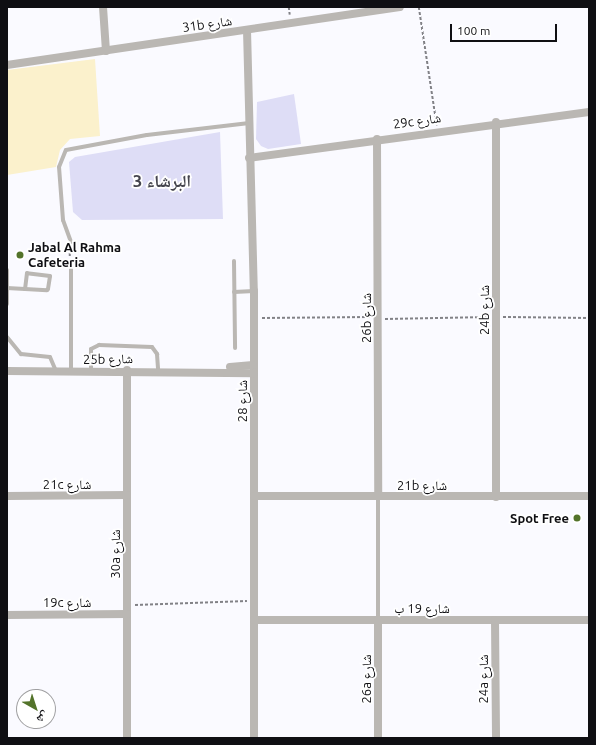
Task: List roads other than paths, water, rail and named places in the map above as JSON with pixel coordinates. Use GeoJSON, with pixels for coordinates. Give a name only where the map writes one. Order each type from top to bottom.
{"type":"FeatureCollection","features":[{"type":"Feature","properties":{"kind":"street"},"geometry":{"type":"LineString","coordinates":[[103,7],[106,50]]}},
{"type":"Feature","properties":{"kind":"street","name":"31b شارع"},"geometry":{"type":"LineString","coordinates":[[7,63],[243,31],[400,7]]}},
{"type":"Feature","properties":{"kind":"street","name":"شارع 28"},"geometry":{"type":"LineString","coordinates":[[243,31],[249,123],[254,291],[254,738]]}},
{"type":"Feature","properties":{"kind":"street","name":"29c شارع"},"geometry":{"type":"LineString","coordinates":[[249,158],[496,122],[589,112]]}},
{"type":"Feature","properties":{"kind":"street","name":"24b شارع"},"geometry":{"type":"LineString","coordinates":[[496,122],[496,497]]}},
{"type":"Feature","properties":{"kind":"street","name":"26b شارع"},"geometry":{"type":"LineString","coordinates":[[377,139],[378,496]]}},
{"type":"Feature","properties":{"kind":"street","name":"25b شارع"},"geometry":{"type":"LineString","coordinates":[[7,371],[254,369]]}},
{"type":"Feature","properties":{"kind":"street","name":"30a شارع"},"geometry":{"type":"LineString","coordinates":[[127,370],[127,738]]}},
{"type":"Feature","properties":{"kind":"street","name":"21c شارع"},"geometry":{"type":"LineString","coordinates":[[7,496],[127,495]]}},
{"type":"Feature","properties":{"kind":"street","name":"21b شارع"},"geometry":{"type":"LineString","coordinates":[[254,496],[589,496]]}},
{"type":"Feature","properties":{"kind":"street","name":"19c شارع"},"geometry":{"type":"LineString","coordinates":[[7,615],[127,614]]}},
{"type":"Feature","properties":{"kind":"street","name":"شارع 19 ب"},"geometry":{"type":"LineString","coordinates":[[254,620],[589,620]]}},
{"type":"Feature","properties":{"kind":"street","name":"26a شارع"},"geometry":{"type":"LineString","coordinates":[[378,620],[378,738]]}},
{"type":"Feature","properties":{"kind":"street","name":"24a شارع"},"geometry":{"type":"LineString","coordinates":[[495,620],[496,738]]}},
{"type":"Feature","properties":{"kind":"lane"},"geometry":{"type":"LineString","coordinates":[[70,240],[63,220],[59,167],[66,150],[147,135],[249,123]]}},
{"type":"Feature","properties":{"kind":"lane"},"geometry":{"type":"LineString","coordinates":[[234,261],[235,348]]}},
{"type":"Feature","properties":{"kind":"lane"},"geometry":{"type":"LineString","coordinates":[[71,262],[71,371]]}},
{"type":"Feature","properties":{"kind":"lane"},"geometry":{"type":"LineString","coordinates":[[7,270],[7,304]]}},
{"type":"Feature","properties":{"kind":"lane"},"geometry":{"type":"LineString","coordinates":[[7,288],[25,289],[49,289],[50,276],[27,273],[25,289]]}},
{"type":"Feature","properties":{"kind":"lane"},"geometry":{"type":"LineString","coordinates":[[234,292],[254,291]]}},
{"type":"Feature","properties":{"kind":"lane"},"geometry":{"type":"LineString","coordinates":[[7,337],[21,354],[50,358],[56,371]]}},
{"type":"Feature","properties":{"kind":"lane"},"geometry":{"type":"LineString","coordinates":[[91,371],[91,349],[99,345],[150,346],[157,351],[158,370]]}},
{"type":"Feature","properties":{"kind":"lane"},"geometry":{"type":"LineString","coordinates":[[378,496],[378,620]]}},
{"type":"Feature","properties":{"kind":"place","name":"Jabal Al Rahma Cafeteria"},"geometry":{"type":"Point","coordinates":[20,255]}},
{"type":"Feature","properties":{"kind":"place","name":"Spot Free"},"geometry":{"type":"Point","coordinates":[577,518]}},
{"type":"Feature","properties":{"kind":"district","name":"البرشاء 3"},"geometry":{"type":"Point","coordinates":[162,181]}}]}
